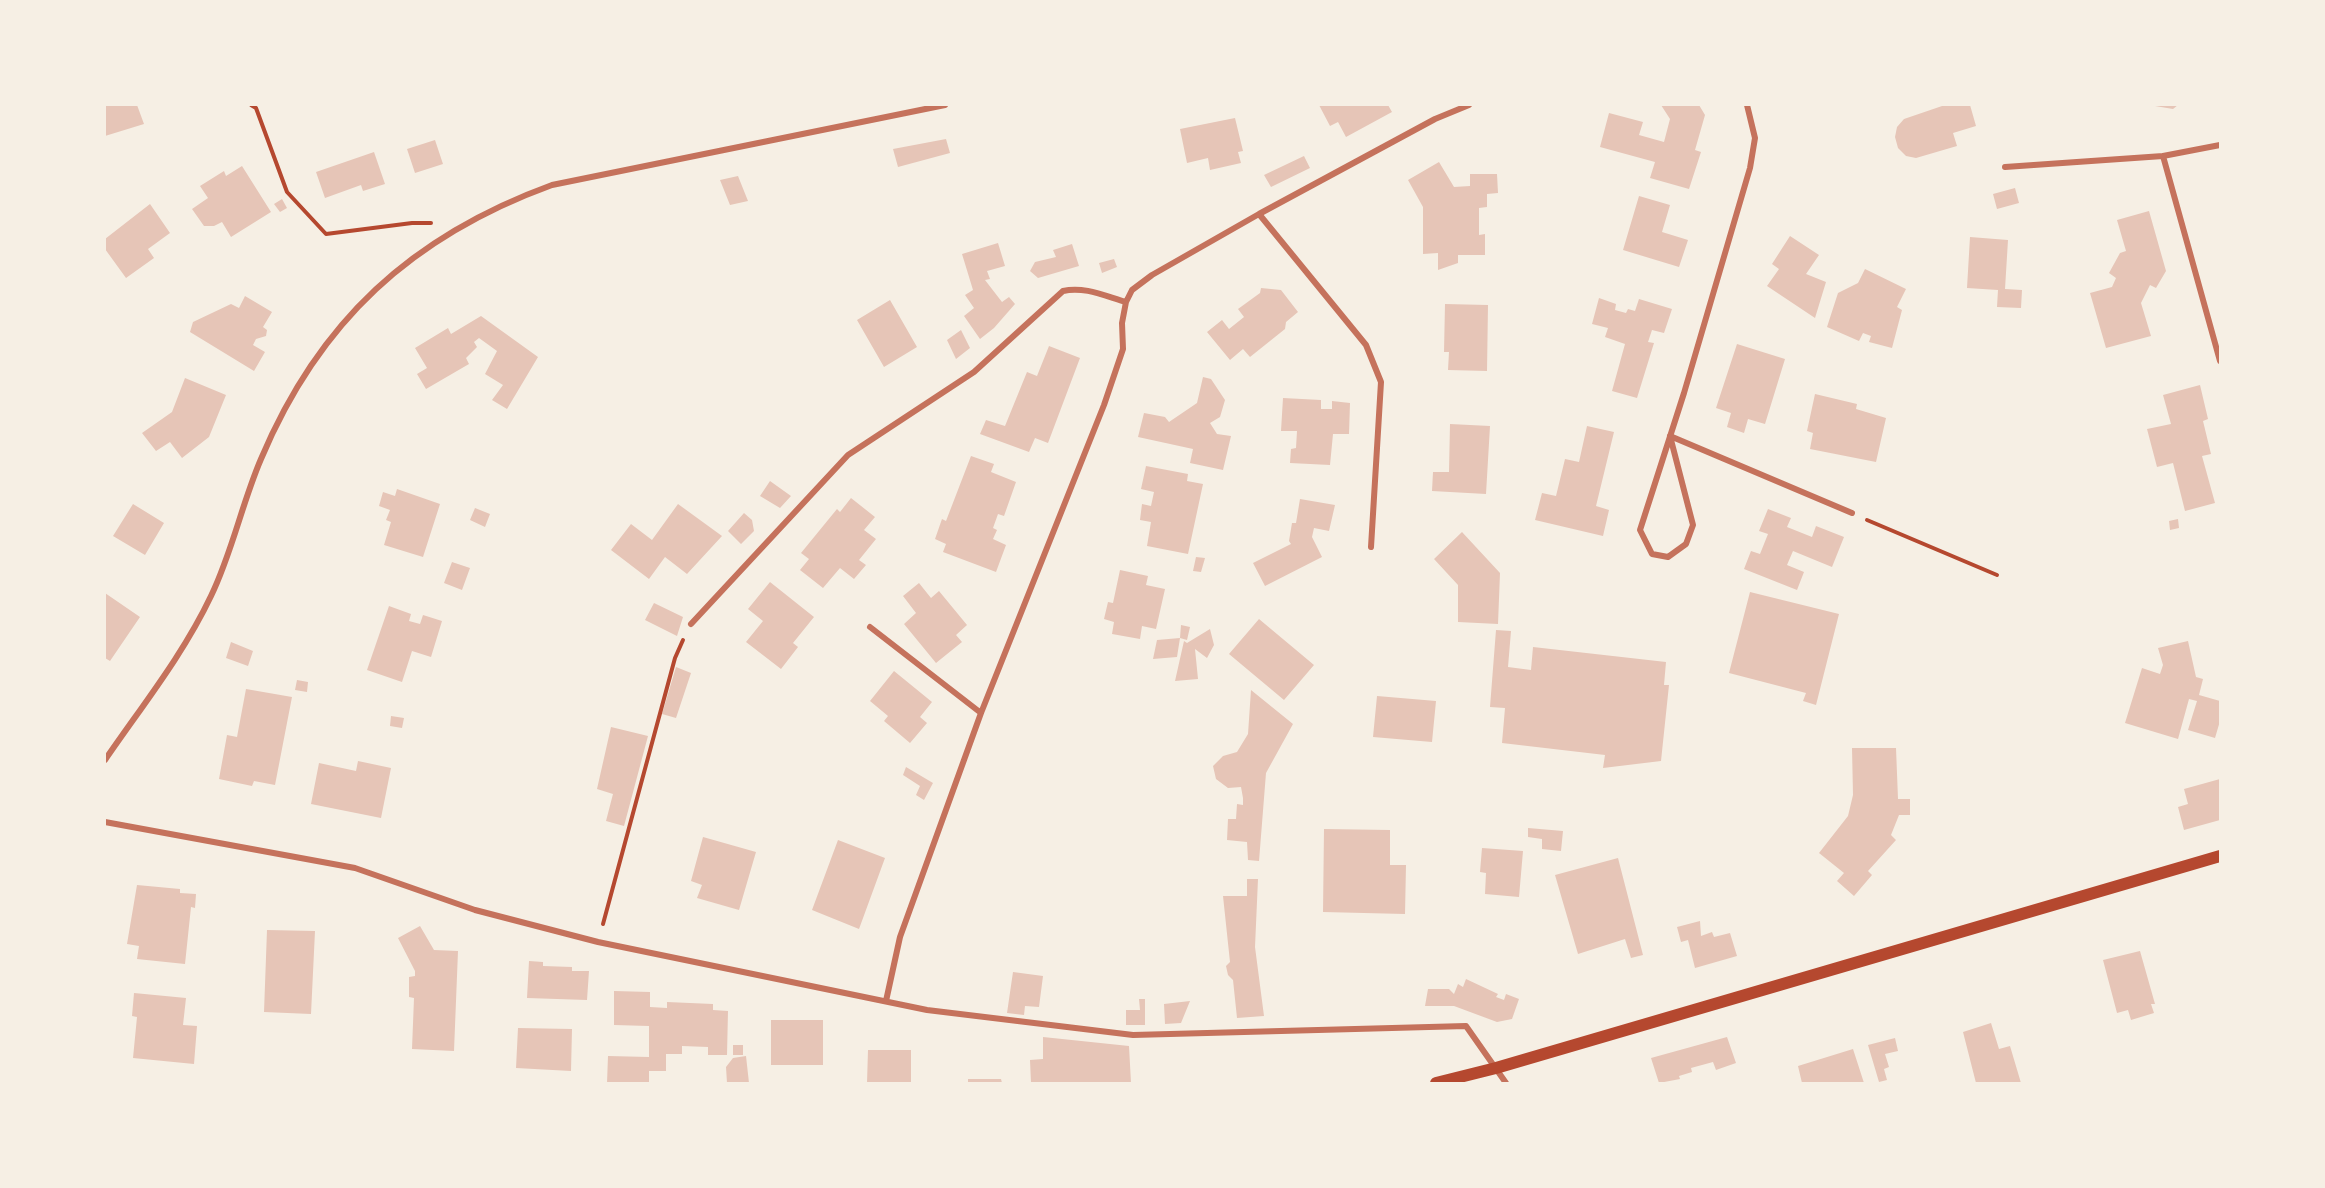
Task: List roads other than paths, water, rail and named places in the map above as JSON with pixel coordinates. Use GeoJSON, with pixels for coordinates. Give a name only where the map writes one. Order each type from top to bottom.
{"type":"FeatureCollection","features":[{"type":"Feature","properties":{"kind":"main road"},"geometry":{"type":"LineString","coordinates":[[1436,1083],[1496,1068],[2220,856]]}},
{"type":"Feature","properties":{"kind":"street"},"geometry":{"type":"LineString","coordinates":[[105,759],[175,662],[212,594],[261,459],[292,395],[324,345],[363,302],[411,257],[465,223],[514,199],[552,185],[945,105]]}},
{"type":"Feature","properties":{"kind":"street"},"geometry":{"type":"LineString","coordinates":[[886,1001],[900,937],[981,713],[1104,405],[1123,349],[1122,323],[1126,302],[1132,290],[1152,275],[1259,214],[1435,119],[1469,105]]}},
{"type":"Feature","properties":{"kind":"street"},"geometry":{"type":"LineString","coordinates":[[1670,436],[1693,525],[1686,544],[1668,557],[1652,554],[1640,530],[1750,168],[1755,138],[1747,105]]}},
{"type":"Feature","properties":{"kind":"street"},"geometry":{"type":"LineString","coordinates":[[2005,167],[2163,156],[2220,145]]}},
{"type":"Feature","properties":{"kind":"street"},"geometry":{"type":"LineString","coordinates":[[2163,156],[2220,361]]}},
{"type":"Feature","properties":{"kind":"street"},"geometry":{"type":"LineString","coordinates":[[1259,214],[1366,345],[1381,382],[1371,547]]}},
{"type":"Feature","properties":{"kind":"street"},"geometry":{"type":"LineString","coordinates":[[691,624],[848,455],[974,372],[1063,291],[1074,288],[1087,290],[1126,302]]}},
{"type":"Feature","properties":{"kind":"street"},"geometry":{"type":"LineString","coordinates":[[1670,436],[1852,513]]}},
{"type":"Feature","properties":{"kind":"street"},"geometry":{"type":"LineString","coordinates":[[870,627],[981,713]]}},
{"type":"Feature","properties":{"kind":"street"},"geometry":{"type":"LineString","coordinates":[[105,822],[354,868],[475,910],[598,942],[927,1010],[1133,1035],[1466,1026],[1506,1083]]}}]}
